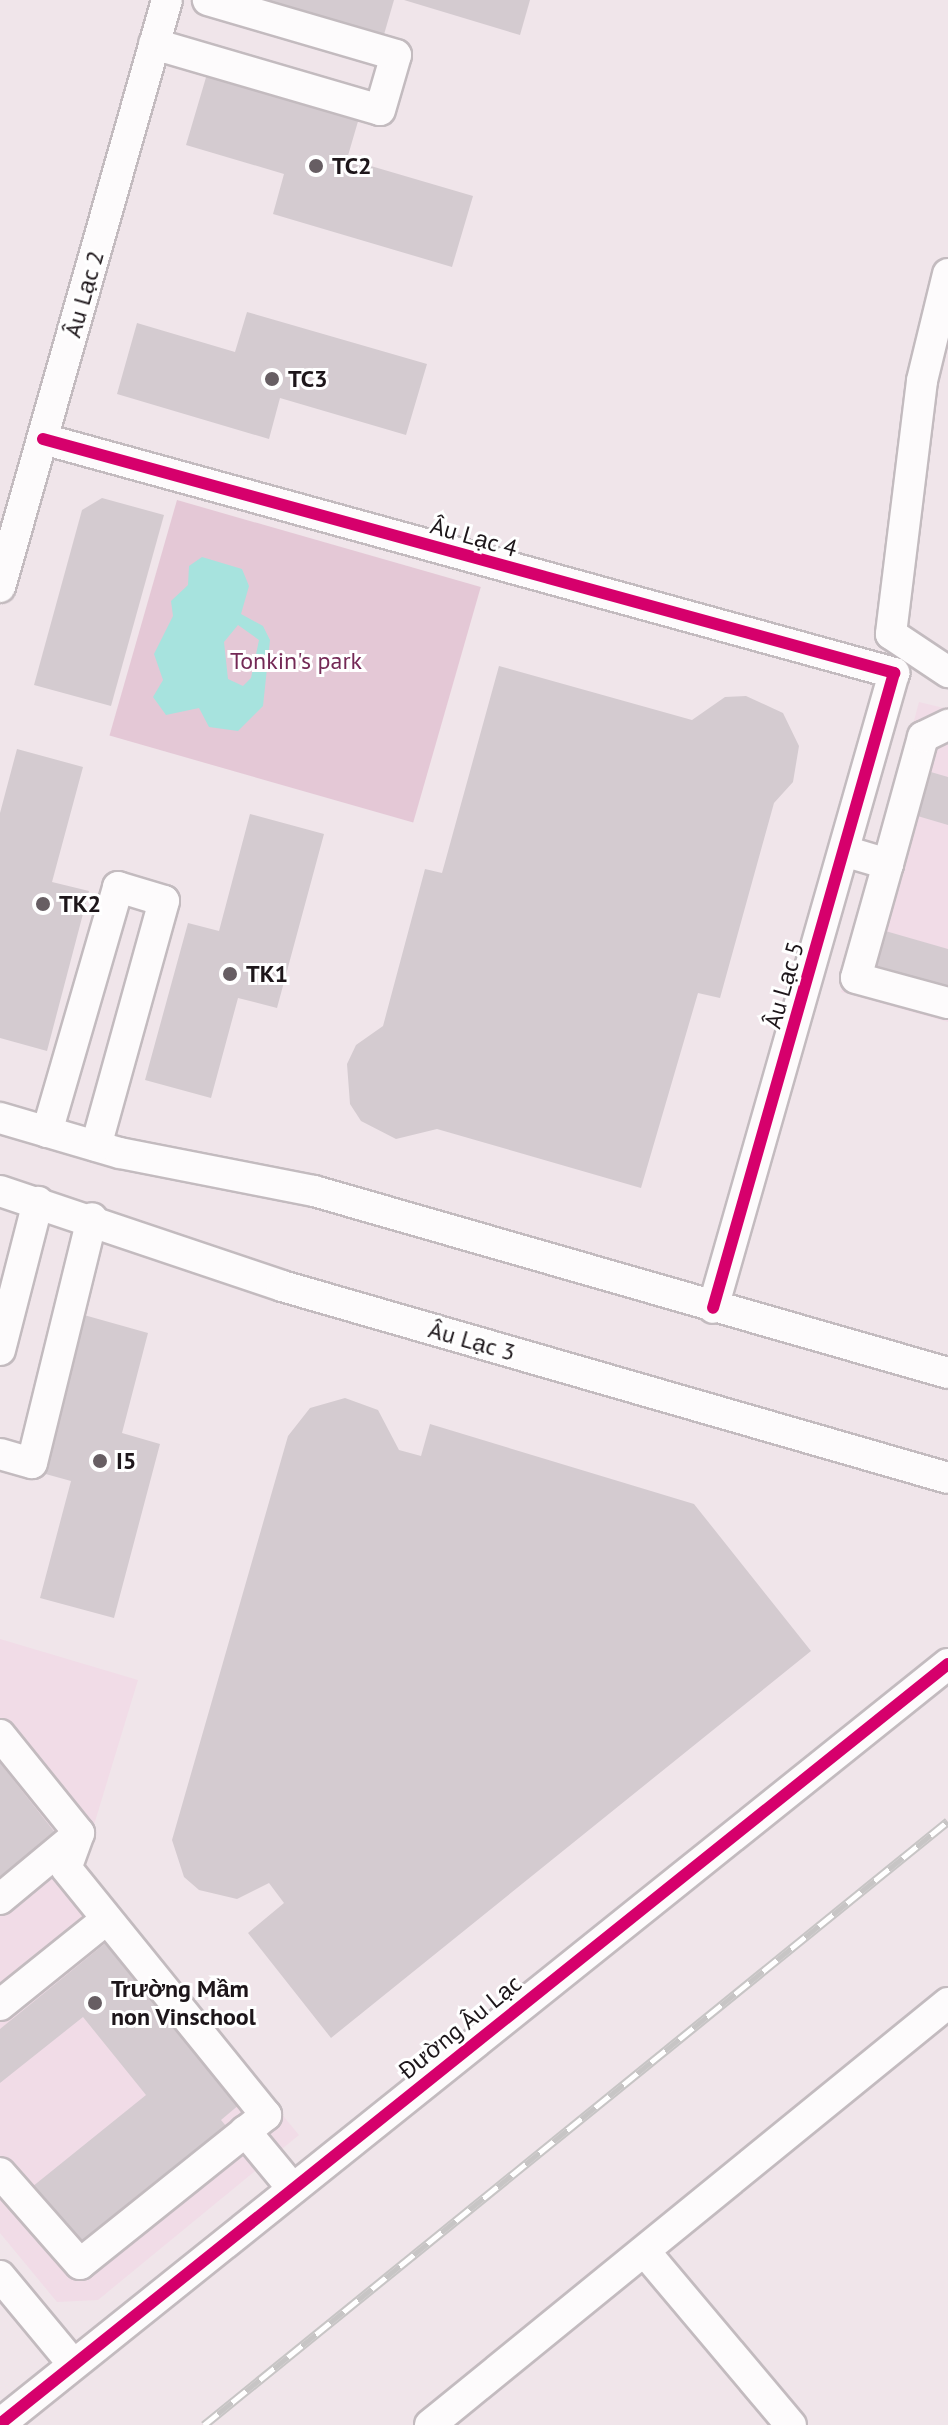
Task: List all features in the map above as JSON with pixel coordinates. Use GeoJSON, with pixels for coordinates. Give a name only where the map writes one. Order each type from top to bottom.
{"type":"FeatureCollection","features":[{"type":"Feature","properties":{"kind":"street","name":"Âu Lạc 2"},"geometry":{"type":"LineString","coordinates":[[0,587],[167,0]]}},
{"type":"Feature","properties":{"kind":"street"},"geometry":{"type":"LineString","coordinates":[[154,44],[380,110],[396,55],[208,0]]}},
{"type":"Feature","properties":{"kind":"street"},"geometry":{"type":"LineString","coordinates":[[948,274],[935,384],[891,634],[948,672]]}},
{"type":"Feature","properties":{"kind":"street","name":"Âu Lạc 4"},"geometry":{"type":"LineString","coordinates":[[43,439],[894,673]]}},
{"type":"Feature","properties":{"kind":"street","name":"Âu Lạc 5"},"geometry":{"type":"LineString","coordinates":[[713,1308],[894,673]]}},
{"type":"Feature","properties":{"kind":"street"},"geometry":{"type":"LineString","coordinates":[[948,725],[923,737],[856,978],[948,1003]]}},
{"type":"Feature","properties":{"kind":"street"},"geometry":{"type":"LineString","coordinates":[[844,851],[888,864]]}},
{"type":"Feature","properties":{"kind":"street"},"geometry":{"type":"LineString","coordinates":[[47,1132],[118,887],[164,901],[96,1146]]}},
{"type":"Feature","properties":{"kind":"street"},"geometry":{"type":"LineString","coordinates":[[0,1118],[96,1146],[314,1191],[948,1373]]}},
{"type":"Feature","properties":{"kind":"street","name":"Âu Lạc 3"},"geometry":{"type":"LineString","coordinates":[[0,1191],[92,1218],[282,1286],[948,1478]]}},
{"type":"Feature","properties":{"kind":"street"},"geometry":{"type":"LineString","coordinates":[[0,1350],[38,1202]]}},
{"type":"Feature","properties":{"kind":"street"},"geometry":{"type":"LineString","coordinates":[[0,1454],[32,1463],[92,1218]]}},
{"type":"Feature","properties":{"kind":"street","name":"Đường Âu Lạc"},"geometry":{"type":"LineString","coordinates":[[0,2424],[948,1664]]}},
{"type":"Feature","properties":{"kind":"street"},"geometry":{"type":"LineString","coordinates":[[0,1735],[79,1833]]}},
{"type":"Feature","properties":{"kind":"street"},"geometry":{"type":"LineString","coordinates":[[0,1899],[79,1833]]}},
{"type":"Feature","properties":{"kind":"street"},"geometry":{"type":"LineString","coordinates":[[0,2173],[80,2264],[266,2115],[66,1868],[79,1833]]}},
{"type":"Feature","properties":{"kind":"street"},"geometry":{"type":"LineString","coordinates":[[0,2005],[107,1919]]}},
{"type":"Feature","properties":{"kind":"street"},"geometry":{"type":"LineString","coordinates":[[430,2425],[646,2253],[948,2003]]}},
{"type":"Feature","properties":{"kind":"street"},"geometry":{"type":"LineString","coordinates":[[245,2131],[293,2189]]}},
{"type":"Feature","properties":{"kind":"street"},"geometry":{"type":"LineString","coordinates":[[646,2253],[791,2425]]}},
{"type":"Feature","properties":{"kind":"street"},"geometry":{"type":"LineString","coordinates":[[0,2276],[73,2364]]}},
{"type":"Feature","properties":{"kind":"shaded area"},"geometry":{"type":"Polygon","coordinates":[[[919,702],[948,709],[948,1022],[841,992],[919,702]]]}},
{"type":"Feature","properties":{"kind":"shaded area","name":"Trường Mầm non Vinschool"},"geometry":{"type":"Polygon","coordinates":[[[0,1639],[138,1680],[80,1871],[299,2135],[98,2300],[57,2302],[0,2233],[0,1639]]]}},
{"type":"Feature","properties":{"kind":"green space","name":"Tonkin's park"},"geometry":{"type":"Polygon","coordinates":[[[177,500],[481,587],[413,823],[109,736],[177,500]]]}},
{"type":"Feature","properties":{"kind":"water"},"geometry":{"type":"Polygon","coordinates":[[[202,557],[242,569],[249,586],[241,614],[263,626],[270,640],[263,706],[238,731],[209,727],[199,708],[166,715],[153,697],[163,680],[154,654],[173,616],[171,601],[188,585],[189,566],[202,557]],[[238,625],[224,642],[228,679],[243,686],[251,678],[259,640],[238,625]]]}},
{"type":"Feature","properties":{"kind":"building"},"geometry":{"type":"Polygon","coordinates":[[[255,0],[394,0],[383,38],[255,0]]]}},
{"type":"Feature","properties":{"kind":"building"},"geometry":{"type":"Polygon","coordinates":[[[404,0],[530,0],[520,35],[404,0]]]}},
{"type":"Feature","properties":{"kind":"building","name":"TC2"},"geometry":{"type":"Polygon","coordinates":[[[207,74],[359,118],[347,159],[473,196],[452,267],[273,214],[284,174],[186,145],[207,74]]]}},
{"type":"Feature","properties":{"kind":"building","name":"TC3"},"geometry":{"type":"Polygon","coordinates":[[[247,312],[427,364],[406,435],[280,398],[269,439],[117,394],[137,323],[235,352],[247,312]]]}},
{"type":"Feature","properties":{"kind":"building"},"geometry":{"type":"Polygon","coordinates":[[[102,498],[164,515],[111,706],[34,685],[82,510],[102,498]]]}},
{"type":"Feature","properties":{"kind":"building"},"geometry":{"type":"Polygon","coordinates":[[[499,666],[692,720],[725,697],[746,696],[783,713],[799,746],[793,782],[774,803],[720,998],[698,993],[641,1188],[437,1129],[396,1139],[361,1121],[350,1104],[347,1064],[356,1045],[383,1026],[425,869],[442,873],[499,666]]]}},
{"type":"Feature","properties":{"kind":"building","name":"TK2"},"geometry":{"type":"Polygon","coordinates":[[[17,749],[83,767],[52,882],[89,891],[47,1051],[0,1038],[0,813],[17,749]]]}},
{"type":"Feature","properties":{"kind":"building"},"geometry":{"type":"Polygon","coordinates":[[[917,768],[948,777],[948,825],[904,812],[917,768]]]}},
{"type":"Feature","properties":{"kind":"building","name":"TK1"},"geometry":{"type":"Polygon","coordinates":[[[250,814],[324,834],[277,1008],[238,998],[211,1098],[145,1080],[188,923],[219,931],[250,814]]]}},
{"type":"Feature","properties":{"kind":"building"},"geometry":{"type":"Polygon","coordinates":[[[875,928],[948,949],[948,991],[864,968],[875,928]]]}},
{"type":"Feature","properties":{"kind":"building","name":"I5"},"geometry":{"type":"Polygon","coordinates":[[[84,1315],[148,1333],[122,1433],[160,1444],[114,1618],[40,1598],[71,1481],[42,1473],[84,1315]]]}},
{"type":"Feature","properties":{"kind":"building"},"geometry":{"type":"Polygon","coordinates":[[[345,1398],[378,1410],[399,1450],[421,1456],[430,1424],[694,1504],[811,1651],[331,2038],[248,1933],[284,1903],[269,1883],[237,1899],[199,1890],[184,1877],[172,1840],[288,1436],[310,1408],[345,1398]]]}},
{"type":"Feature","properties":{"kind":"building"},"geometry":{"type":"Polygon","coordinates":[[[0,1763],[57,1835],[0,1888],[0,1763]]]}},
{"type":"Feature","properties":{"kind":"building"},"geometry":{"type":"Polygon","coordinates":[[[108,1941],[240,2104],[221,2120],[226,2126],[74,2248],[27,2191],[146,2095],[83,2017],[0,2083],[0,2029],[108,1941]]]}},
{"type":"Feature","properties":{"kind":"railway"},"geometry":{"type":"LineString","coordinates":[[204,2425],[948,1821]]}},
{"type":"Feature","properties":{"kind":"cycle path"},"geometry":{"type":"LineString","coordinates":[[43,439],[894,673],[713,1308]]}},
{"type":"Feature","properties":{"kind":"cycle path"},"geometry":{"type":"LineString","coordinates":[[0,2424],[948,1664]]}},
{"type":"Feature","properties":{"kind":"place","name":"TC2"},"geometry":{"type":"Point","coordinates":[316,166]}},
{"type":"Feature","properties":{"kind":"place","name":"TC3"},"geometry":{"type":"Point","coordinates":[272,379]}},
{"type":"Feature","properties":{"kind":"place","name":"TK2"},"geometry":{"type":"Point","coordinates":[43,904]}},
{"type":"Feature","properties":{"kind":"place","name":"TK1"},"geometry":{"type":"Point","coordinates":[230,974]}},
{"type":"Feature","properties":{"kind":"place","name":"I5"},"geometry":{"type":"Point","coordinates":[100,1461]}},
{"type":"Feature","properties":{"kind":"place","name":"Trường Mầm non Vinschool"},"geometry":{"type":"Point","coordinates":[95,2003]}}]}
